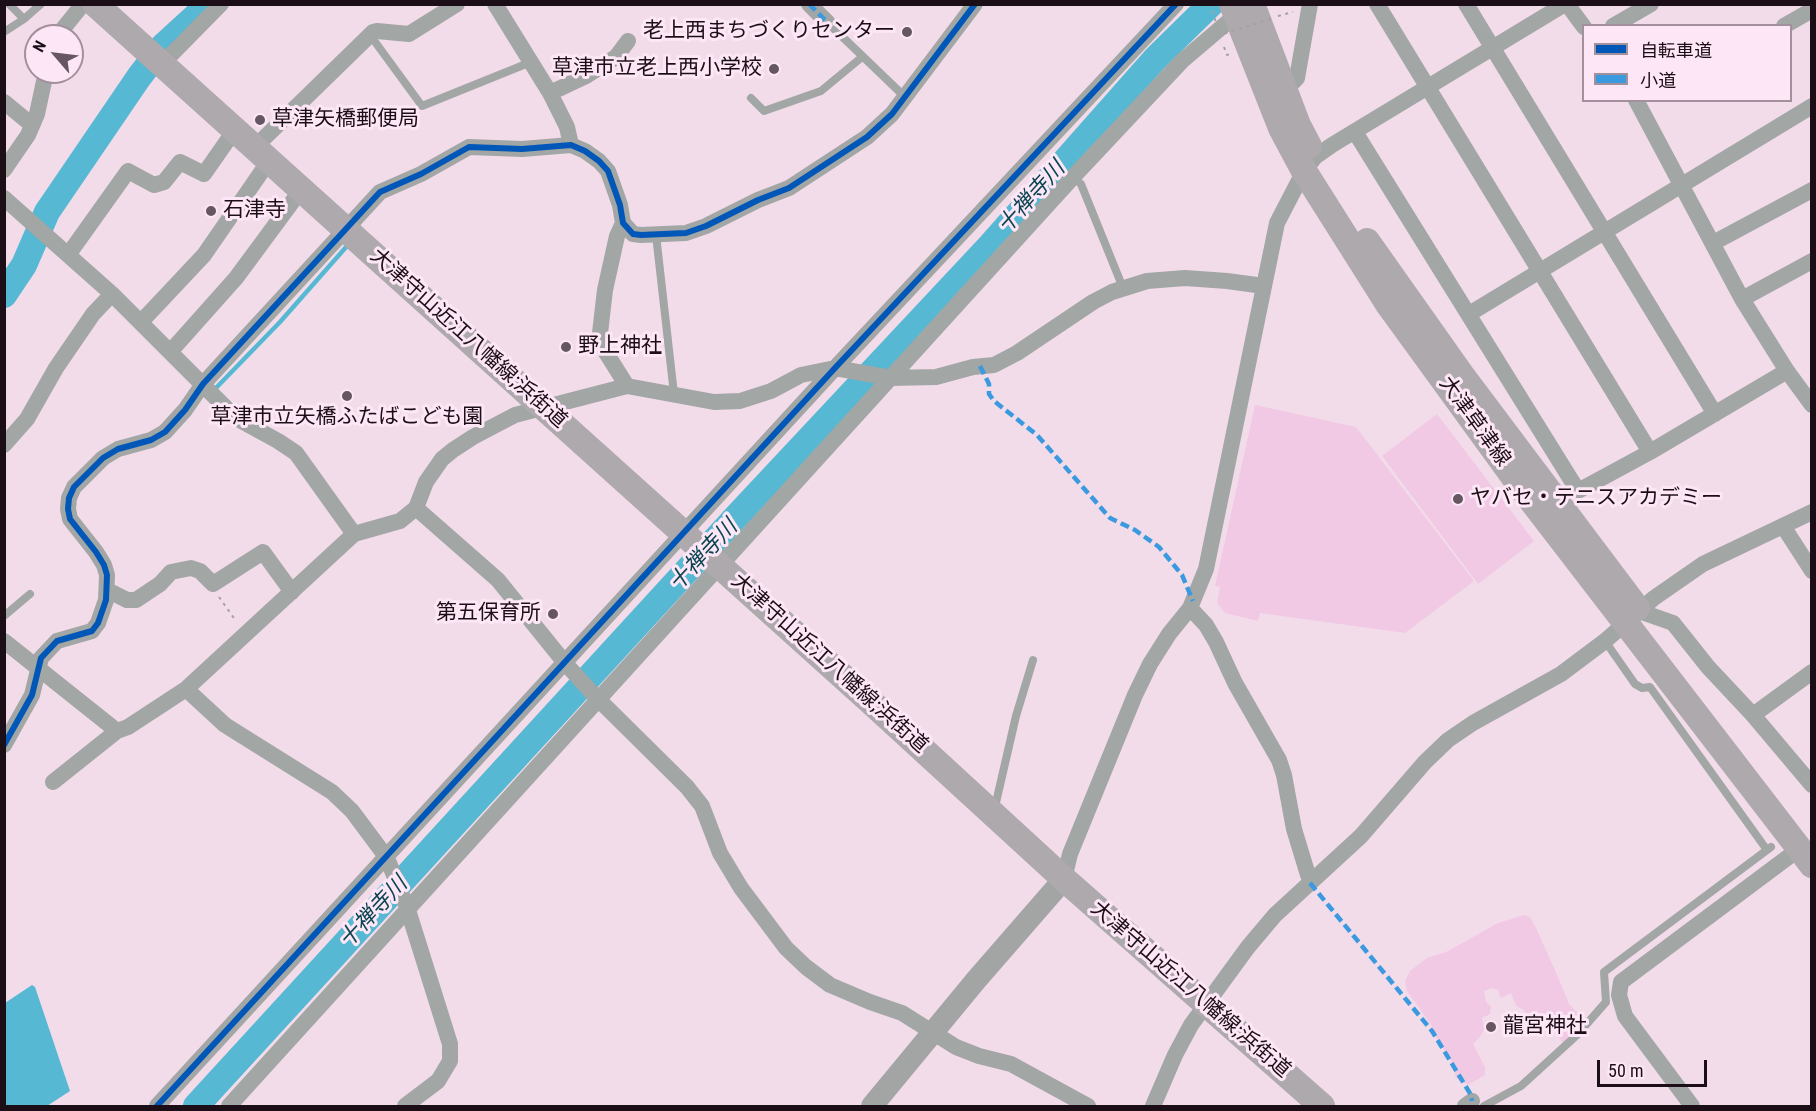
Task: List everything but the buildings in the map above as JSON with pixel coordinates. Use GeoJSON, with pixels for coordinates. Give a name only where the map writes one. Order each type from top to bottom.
{"type":"FeatureCollection","features":[{"type":"Feature","properties":{"kind":"main road","name":"大津守山近江八幡線;浜街道"},"geometry":{"type":"LineString","coordinates":[[95,4],[1064,879],[1322,1107]]}},
{"type":"Feature","properties":{"kind":"main road","name":"大津草津線"},"geometry":{"type":"LineString","coordinates":[[1232,7],[1298,125],[1309,164],[1388,304],[1521,487],[1633,617],[1807,851]]}},
{"type":"Feature","properties":{"kind":"street"},"geometry":{"type":"LineString","coordinates":[[67,24],[83,4]]}},
{"type":"Feature","properties":{"kind":"street"},"geometry":{"type":"LineString","coordinates":[[155,60],[221,4]]}},
{"type":"Feature","properties":{"kind":"street"},"geometry":{"type":"LineString","coordinates":[[141,322],[204,255],[232,217],[261,154],[370,35],[377,31],[409,34],[458,4]]}},
{"type":"Feature","properties":{"kind":"street"},"geometry":{"type":"LineString","coordinates":[[495,4],[550,93],[567,127],[571,145]]}},
{"type":"Feature","properties":{"kind":"street"},"geometry":{"type":"LineString","coordinates":[[808,4],[828,23]]}},
{"type":"Feature","properties":{"kind":"street"},"geometry":{"type":"LineString","coordinates":[[4,745],[32,695],[42,658],[57,641],[71,635],[87,633],[99,623],[106,600],[107,575],[104,565],[70,519],[69,498],[74,487],[103,458],[118,449],[151,440],[165,432],[185,410],[203,384],[380,192],[421,174],[469,147],[522,149],[571,145],[585,151],[608,171],[620,205],[623,222],[633,234],[686,233],[789,188],[867,136],[892,114],[975,4]]}},
{"type":"Feature","properties":{"kind":"street"},"geometry":{"type":"LineString","coordinates":[[157,1107],[388,861],[1176,4]]}},
{"type":"Feature","properties":{"kind":"street"},"geometry":{"type":"LineString","coordinates":[[1377,4],[1650,452]]}},
{"type":"Feature","properties":{"kind":"street"},"geometry":{"type":"LineString","coordinates":[[1466,4],[1715,414]]}},
{"type":"Feature","properties":{"kind":"street"},"geometry":{"type":"LineString","coordinates":[[872,1107],[1064,879],[1070,854],[1150,664],[1169,634],[1190,608],[1206,569],[1277,223],[1309,164],[1355,132],[1566,4],[1582,24]]}},
{"type":"Feature","properties":{"kind":"street"},"geometry":{"type":"LineString","coordinates":[[1616,24],[1651,4]]}},
{"type":"Feature","properties":{"kind":"street"},"geometry":{"type":"LineString","coordinates":[[229,1107],[406,906],[717,564],[1232,7]]}},
{"type":"Feature","properties":{"kind":"street"},"geometry":{"type":"LineString","coordinates":[[1292,83],[1297,78],[1305,7]]}},
{"type":"Feature","properties":{"kind":"street"},"geometry":{"type":"LineString","coordinates":[[1788,24],[1812,10]]}},
{"type":"Feature","properties":{"kind":"street"},"geometry":{"type":"LineString","coordinates":[[550,93],[586,76],[616,57],[628,41]]}},
{"type":"Feature","properties":{"kind":"street"},"geometry":{"type":"LineString","coordinates":[[4,170],[23,145],[41,100],[44,84]]}},
{"type":"Feature","properties":{"kind":"street"},"geometry":{"type":"LineString","coordinates":[[4,102],[32,125]]}},
{"type":"Feature","properties":{"kind":"street"},"geometry":{"type":"LineString","coordinates":[[1640,102],[1742,299],[1787,371],[1812,405]]}},
{"type":"Feature","properties":{"kind":"street"},"geometry":{"type":"LineString","coordinates":[[1469,314],[1812,106]]}},
{"type":"Feature","properties":{"kind":"street"},"geometry":{"type":"LineString","coordinates":[[68,255],[128,171],[154,185],[164,182],[180,162],[204,174],[234,130]]}},
{"type":"Feature","properties":{"kind":"street"},"geometry":{"type":"LineString","coordinates":[[1355,132],[1578,490],[1650,452],[1787,371]]}},
{"type":"Feature","properties":{"kind":"street"},"geometry":{"type":"LineString","coordinates":[[170,352],[237,278],[301,190]]}},
{"type":"Feature","properties":{"kind":"street"},"geometry":{"type":"LineString","coordinates":[[1713,243],[1812,190]]}},
{"type":"Feature","properties":{"kind":"street"},"geometry":{"type":"LineString","coordinates":[[7,204],[112,294],[236,418],[296,453],[354,534]]}},
{"type":"Feature","properties":{"kind":"street"},"geometry":{"type":"LineString","coordinates":[[623,222],[617,236],[605,290],[600,333],[605,351],[627,386]]}},
{"type":"Feature","properties":{"kind":"street"},"geometry":{"type":"LineString","coordinates":[[1742,299],[1809,267]]}},
{"type":"Feature","properties":{"kind":"street"},"geometry":{"type":"LineString","coordinates":[[53,782],[117,731],[128,728],[186,689],[354,534],[400,521],[416,508],[426,482],[442,459],[453,450],[515,416],[627,386],[714,402],[740,401],[771,391],[801,375],[838,369],[888,377],[936,377],[994,364],[1017,353],[1093,302],[1147,280],[1185,278],[1227,280],[1264,286]]}},
{"type":"Feature","properties":{"kind":"street"},"geometry":{"type":"LineString","coordinates":[[4,446],[27,419],[56,368],[93,314],[112,294]]}},
{"type":"Feature","properties":{"kind":"street"},"geometry":{"type":"LineString","coordinates":[[416,508],[498,580],[596,697],[692,794],[702,806],[720,853],[741,888],[786,948],[806,967],[830,985],[902,1013],[956,1047],[979,1056],[1011,1064],[1088,1107]]}},
{"type":"Feature","properties":{"kind":"street"},"geometry":{"type":"LineString","coordinates":[[1154,1107],[1175,1055],[1191,1025],[1248,947],[1275,915],[1361,836],[1425,762],[1448,740],[1473,723],[1561,674],[1605,641],[1654,598],[1703,564],[1812,512]]}},
{"type":"Feature","properties":{"kind":"street"},"geometry":{"type":"LineString","coordinates":[[1783,526],[1812,571]]}},
{"type":"Feature","properties":{"kind":"street"},"geometry":{"type":"LineString","coordinates":[[107,590],[127,600],[136,600],[160,584],[171,572],[191,568],[200,571],[213,584],[263,552],[292,592]]}},
{"type":"Feature","properties":{"kind":"street"},"geometry":{"type":"LineString","coordinates":[[1190,608],[1206,625],[1216,642],[1235,683],[1279,760],[1294,829],[1312,881]]}},
{"type":"Feature","properties":{"kind":"street"},"geometry":{"type":"LineString","coordinates":[[1633,617],[1673,622],[1708,668],[1753,715],[1811,783]]}},
{"type":"Feature","properties":{"kind":"street"},"geometry":{"type":"LineString","coordinates":[[4,641],[117,731]]}},
{"type":"Feature","properties":{"kind":"street"},"geometry":{"type":"LineString","coordinates":[[1753,715],[1812,672]]}},
{"type":"Feature","properties":{"kind":"street"},"geometry":{"type":"LineString","coordinates":[[186,689],[225,725],[332,792],[352,811],[388,861],[406,906],[450,1044],[450,1061],[438,1081],[405,1107]]}},
{"type":"Feature","properties":{"kind":"street"},"geometry":{"type":"LineString","coordinates":[[1692,1107],[1625,1016],[1619,995],[1621,982],[1807,851]]}},
{"type":"Feature","properties":{"kind":"lane"},"geometry":{"type":"LineString","coordinates":[[9,4],[24,19]]}},
{"type":"Feature","properties":{"kind":"lane"},"geometry":{"type":"LineString","coordinates":[[4,32],[41,4]]}},
{"type":"Feature","properties":{"kind":"lane"},"geometry":{"type":"LineString","coordinates":[[828,23],[905,97]]}},
{"type":"Feature","properties":{"kind":"lane"},"geometry":{"type":"LineString","coordinates":[[370,35],[422,106],[531,62]]}},
{"type":"Feature","properties":{"kind":"lane"},"geometry":{"type":"LineString","coordinates":[[751,98],[764,111],[812,95],[821,91],[862,57]]}},
{"type":"Feature","properties":{"kind":"lane"},"geometry":{"type":"LineString","coordinates":[[1074,177],[1081,184],[1123,288]]}},
{"type":"Feature","properties":{"kind":"lane"},"geometry":{"type":"LineString","coordinates":[[656,235],[674,394]]}},
{"type":"Feature","properties":{"kind":"lane"},"geometry":{"type":"LineString","coordinates":[[4,616],[30,594]]}},
{"type":"Feature","properties":{"kind":"lane"},"geometry":{"type":"LineString","coordinates":[[1474,1105],[1521,1086],[1577,1035],[1606,1002],[1604,972],[1769,848],[1650,687],[1642,688],[1635,684],[1605,641]]}},
{"type":"Feature","properties":{"kind":"lane"},"geometry":{"type":"LineString","coordinates":[[994,814],[1016,716],[1033,660]]}},
{"type":"Feature","properties":{"kind":"path"},"geometry":{"type":"LineString","coordinates":[[1232,7],[1220,35],[1305,7]]}},
{"type":"Feature","properties":{"kind":"path"},"geometry":{"type":"LineString","coordinates":[[213,584],[214,590],[245,633]]}},
{"type":"Feature","properties":{"kind":"shaded area"},"geometry":{"type":"Polygon","coordinates":[[[1255,405],[1356,427],[1474,581],[1405,633],[1260,613],[1258,621],[1225,613],[1217,603],[1220,587],[1215,586],[1255,405]]]}},
{"type":"Feature","properties":{"kind":"shaded area","name":"ヤバセ・テニスアカデミー"},"geometry":{"type":"Polygon","coordinates":[[[1437,414],[1534,541],[1478,584],[1382,456],[1437,414]]]}},
{"type":"Feature","properties":{"kind":"shaded area"},"geometry":{"type":"Polygon","coordinates":[[[1524,915],[1530,917],[1536,928],[1569,1004],[1579,1014],[1580,1026],[1573,1037],[1562,1043],[1558,1034],[1552,1029],[1544,1033],[1538,1031],[1539,1023],[1534,1018],[1529,1019],[1524,1010],[1516,1006],[1511,993],[1501,998],[1498,990],[1492,988],[1484,991],[1486,1002],[1491,1006],[1490,1014],[1482,1018],[1484,1029],[1473,1044],[1485,1067],[1485,1075],[1468,1085],[1456,1078],[1451,1060],[1435,1036],[1432,1026],[1407,991],[1405,981],[1410,971],[1427,958],[1446,952],[1498,923],[1524,915]]]}},
{"type":"Feature","properties":{"kind":"water"},"geometry":{"type":"Polygon","coordinates":[[[32,985],[35,987],[70,1091],[47,1106],[5,1106],[5,1003],[32,985]]]}},
{"type":"Feature","properties":{"kind":"waterway"},"geometry":{"type":"LineString","coordinates":[[4,295],[24,265],[47,212],[139,77],[163,46],[209,4]]}},
{"type":"Feature","properties":{"kind":"waterway","name":"十禅寺川"},"geometry":{"type":"LineString","coordinates":[[196,1106],[735,518],[987,249],[1155,59],[1211,4]]}},
{"type":"Feature","properties":{"kind":"waterway"},"geometry":{"type":"LineString","coordinates":[[214,390],[280,322],[347,246]]}},
{"type":"Feature","properties":{"kind":"marked path"},"geometry":{"type":"LineString","coordinates":[[809,4],[828,23]]}},
{"type":"Feature","properties":{"kind":"marked path"},"geometry":{"type":"LineString","coordinates":[[980,366],[989,384],[989,394],[994,401],[1037,435],[1110,518],[1135,530],[1159,547],[1182,575],[1193,601]]}},
{"type":"Feature","properties":{"kind":"marked path"},"geometry":{"type":"LineString","coordinates":[[1310,883],[1432,1031],[1471,1095],[1472,1101]]}},
{"type":"Feature","properties":{"kind":"cycle path"},"geometry":{"type":"LineString","coordinates":[[4,745],[32,695],[41,658],[57,641],[92,631],[98,623],[106,600],[107,575],[104,565],[70,519],[69,498],[74,487],[103,458],[118,449],[151,440],[165,432],[185,410],[203,384],[380,192],[421,174],[469,147],[522,149],[571,145],[585,151],[608,171],[620,205],[623,223],[633,234],[686,233],[789,188],[867,137],[892,114],[975,4]]}},
{"type":"Feature","properties":{"kind":"cycle path"},"geometry":{"type":"LineString","coordinates":[[157,1106],[835,368],[1176,4]]}},
{"type":"Feature","properties":{"kind":"place","name":"老上西まちづくりセンター"},"geometry":{"type":"Point","coordinates":[907,32]}},
{"type":"Feature","properties":{"kind":"place","name":"草津市立老上西小学校"},"geometry":{"type":"Point","coordinates":[774,69]}},
{"type":"Feature","properties":{"kind":"place","name":"草津矢橋郵便局"},"geometry":{"type":"Point","coordinates":[260,120]}},
{"type":"Feature","properties":{"kind":"place","name":"石津寺"},"geometry":{"type":"Point","coordinates":[211,211]}},
{"type":"Feature","properties":{"kind":"place","name":"野上神社"},"geometry":{"type":"Point","coordinates":[566,347]}},
{"type":"Feature","properties":{"kind":"place","name":"草津市立矢橋ふたばこども園"},"geometry":{"type":"Point","coordinates":[347,396]}},
{"type":"Feature","properties":{"kind":"place","name":"ヤバセ・テニスアカデミー"},"geometry":{"type":"Point","coordinates":[1458,499]}},
{"type":"Feature","properties":{"kind":"place","name":"第五保育所"},"geometry":{"type":"Point","coordinates":[553,614]}},
{"type":"Feature","properties":{"kind":"place","name":"龍宮神社"},"geometry":{"type":"Point","coordinates":[1491,1027]}}]}
